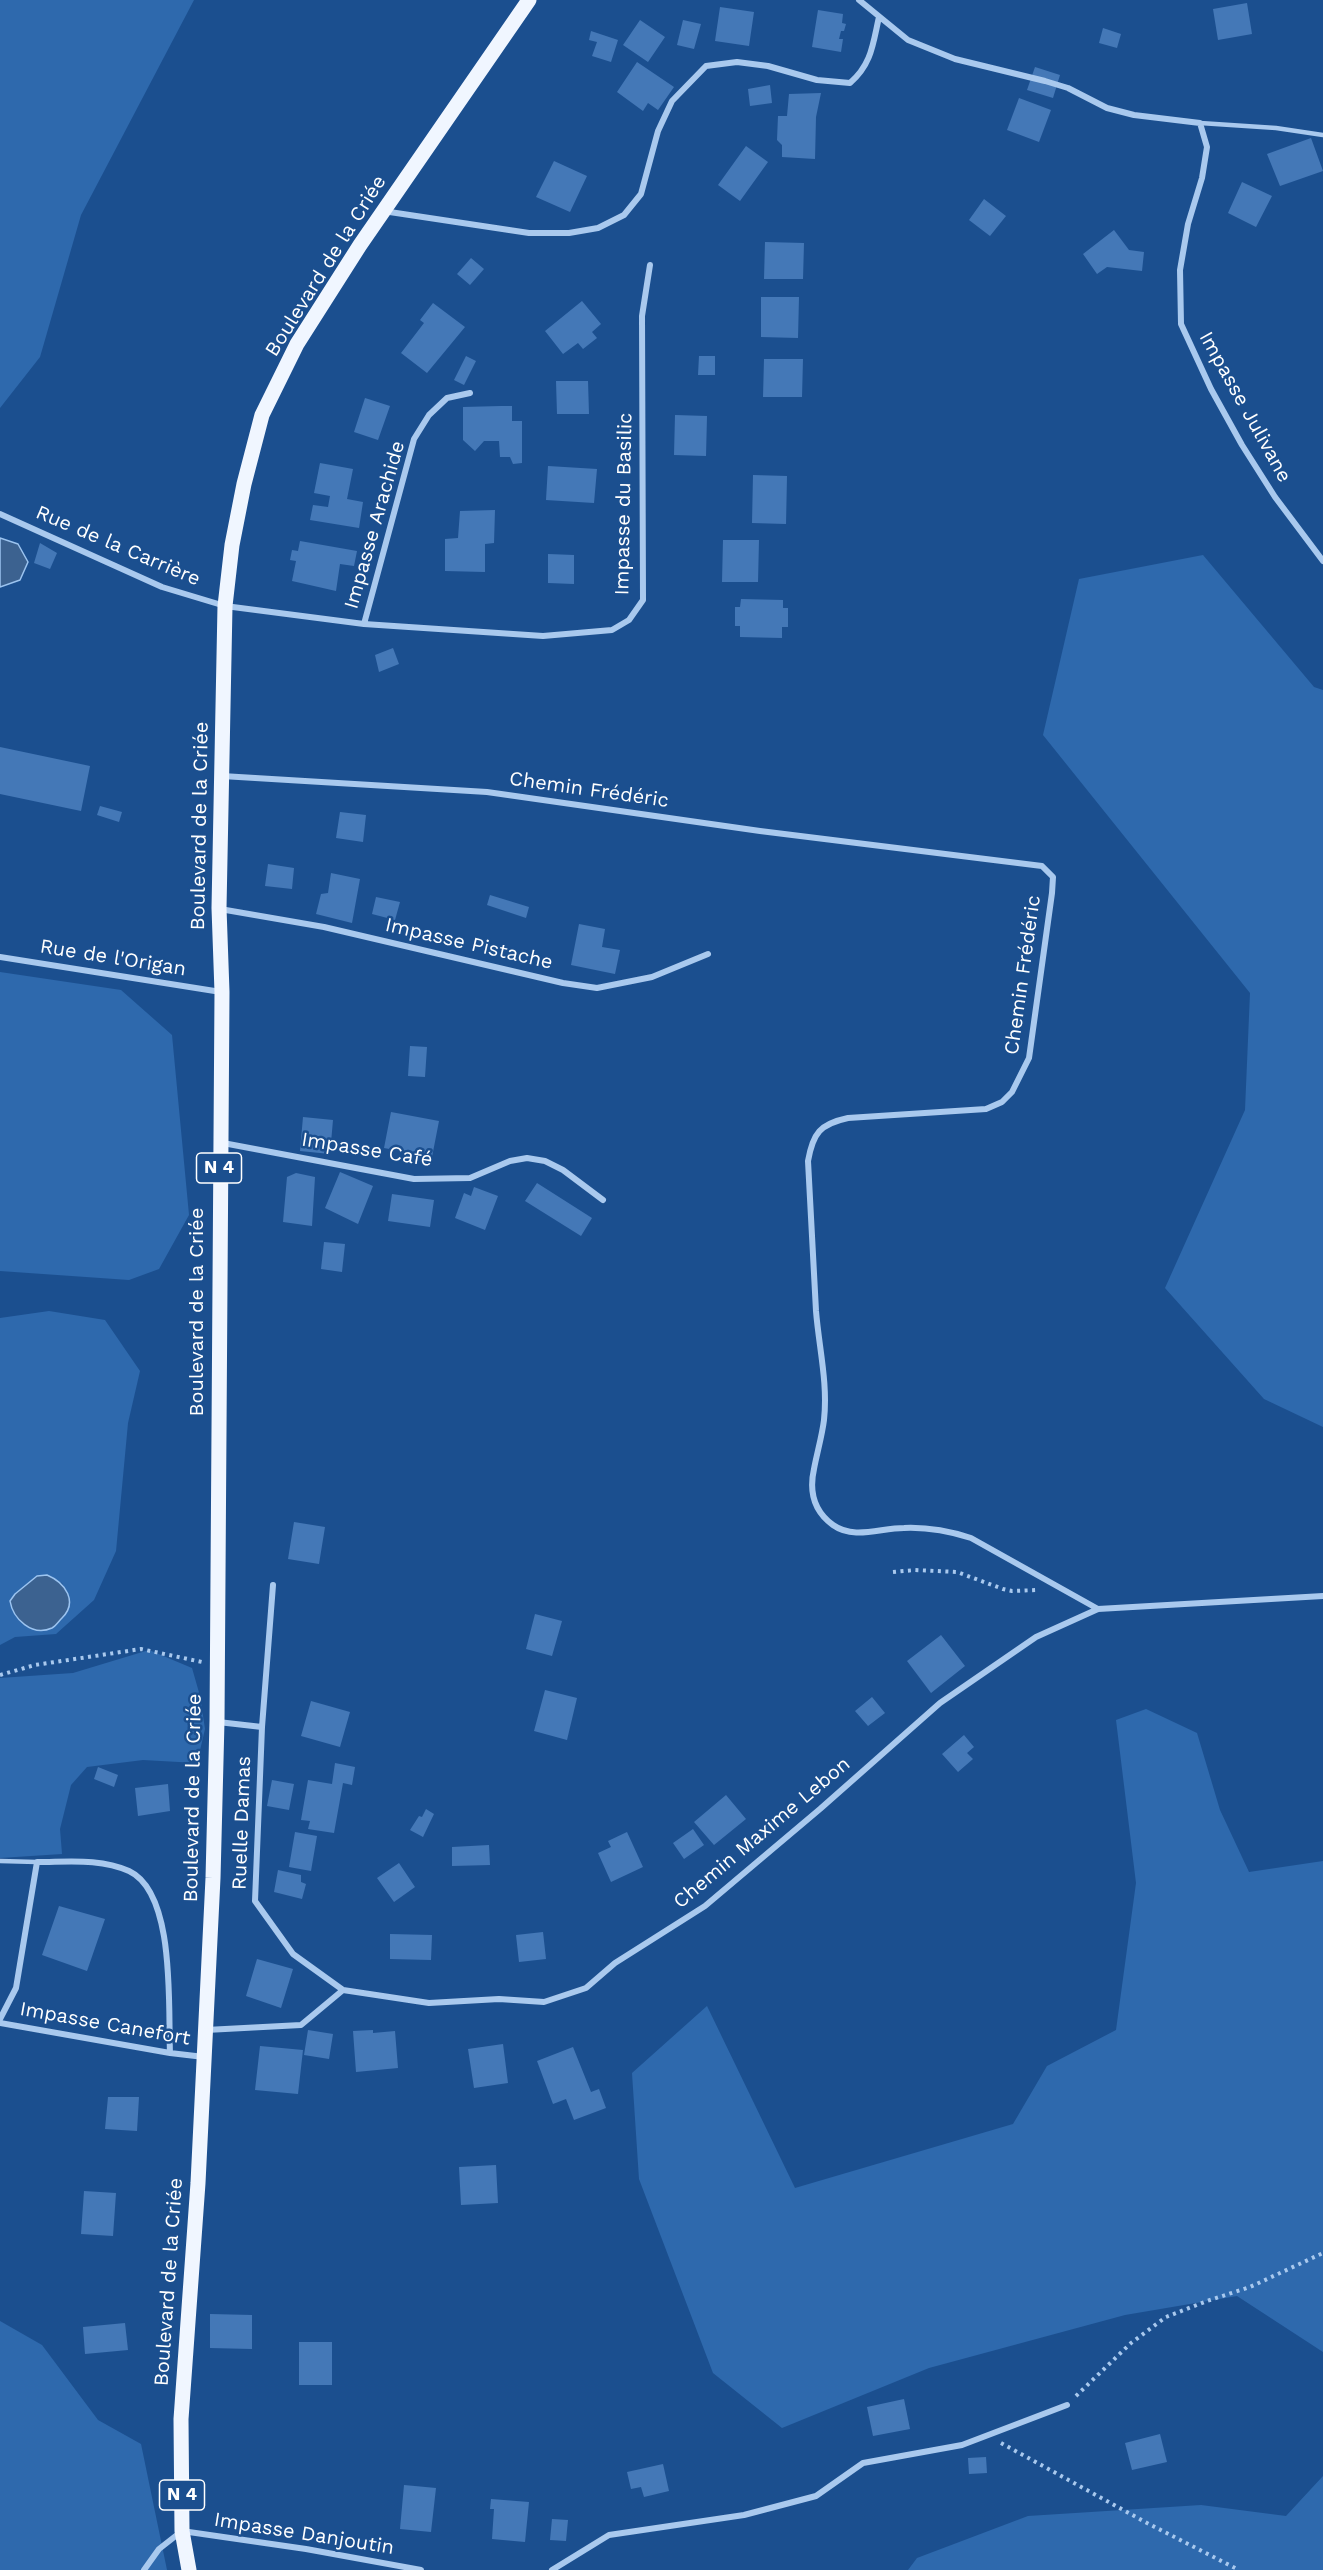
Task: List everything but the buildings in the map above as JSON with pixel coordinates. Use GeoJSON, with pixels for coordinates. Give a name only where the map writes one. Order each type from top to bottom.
{"type":"FeatureCollection","features":[{"type":"Feature","properties":{"kind":"main road","name":"Boulevard de la Criée"},"geometry":{"type":"LineString","coordinates":[[182,2531],[181,2419],[205,2057],[217,1721],[219,1142],[222,992],[219,908],[225,606],[232,545],[244,484],[262,415],[297,344],[383,211],[529,0]]}},
{"type":"Feature","properties":{"kind":"main road","name":"N 4"},"geometry":{"type":"LineString","coordinates":[[182,2531],[189,2570]]}},
{"type":"Feature","properties":{"kind":"street"},"geometry":{"type":"LineString","coordinates":[[858,0],[908,40],[955,59],[1068,88],[1107,108],[1134,115],[1200,123]]}},
{"type":"Feature","properties":{"kind":"street"},"geometry":{"type":"LineString","coordinates":[[383,211],[528,233],[569,232],[598,228],[624,215],[642,194],[658,131],[672,101],[705,66],[737,62],[768,66],[816,80],[850,83],[863,71],[879,17]]}},
{"type":"Feature","properties":{"kind":"street","name":"Impasse Julivane"},"geometry":{"type":"LineString","coordinates":[[1200,123],[1207,147],[1202,178],[1188,224],[1180,270],[1181,324],[1211,389],[1242,445],[1275,497],[1323,561]]}},
{"type":"Feature","properties":{"kind":"street","name":"Impasse du Basilic"},"geometry":{"type":"LineString","coordinates":[[225,606],[364,624],[543,636],[612,630],[629,620],[643,600],[642,316],[650,266]]}},
{"type":"Feature","properties":{"kind":"street","name":"Impasse Arachide"},"geometry":{"type":"LineString","coordinates":[[364,624],[414,440],[429,415],[447,398],[470,393]]}},
{"type":"Feature","properties":{"kind":"street","name":"Rue de la Carrière"},"geometry":{"type":"LineString","coordinates":[[0,514],[162,587],[225,606]]}},
{"type":"Feature","properties":{"kind":"street","name":"Chemin Frédéric"},"geometry":{"type":"LineString","coordinates":[[222,776],[487,792],[760,831],[1035,864],[1048,870],[1053,877],[1052,893],[1039,976],[1034,1036],[1029,1058],[1012,1092],[1002,1102],[986,1109],[848,1118],[831,1122],[812,1140],[808,1161],[809,1185],[816,1314],[825,1398],[824,1420],[811,1482],[817,1507],[823,1517],[835,1527],[856,1533],[904,1528],[951,1531],[971,1538],[1098,1609]]}},
{"type":"Feature","properties":{"kind":"street","name":"Impasse Pistache"},"geometry":{"type":"LineString","coordinates":[[219,908],[324,927],[563,983],[597,988],[652,977],[708,954]]}},
{"type":"Feature","properties":{"kind":"street","name":"Rue de l'Origan"},"geometry":{"type":"LineString","coordinates":[[0,957],[222,992]]}},
{"type":"Feature","properties":{"kind":"street","name":"Impasse Café"},"geometry":{"type":"LineString","coordinates":[[219,1142],[414,1179],[470,1178],[510,1161],[545,1161],[563,1170],[603,1200]]}},
{"type":"Feature","properties":{"kind":"street","name":"Ruelle Damas"},"geometry":{"type":"LineString","coordinates":[[273,1584],[262,1727],[255,1901],[293,1954],[343,1990]]}},
{"type":"Feature","properties":{"kind":"street","name":"Chemin Maxime Lebon"},"geometry":{"type":"LineString","coordinates":[[343,1990],[429,2003],[499,1999],[544,2002],[586,1988],[615,1963],[705,1906],[940,1703],[1036,1637],[1098,1609],[1323,1596]]}},
{"type":"Feature","properties":{"kind":"street"},"geometry":{"type":"LineString","coordinates":[[217,1721],[262,1727]]}},
{"type":"Feature","properties":{"kind":"street"},"geometry":{"type":"LineString","coordinates":[[0,2021],[16,1988],[37,1862],[96,1862],[130,1872],[146,1883],[156,1900],[165,1938],[170,2053]]}},
{"type":"Feature","properties":{"kind":"street"},"geometry":{"type":"LineString","coordinates":[[206,2030],[301,2025],[343,1990]]}},
{"type":"Feature","properties":{"kind":"street","name":"Impasse Canefort"},"geometry":{"type":"LineString","coordinates":[[0,2021],[170,2053],[205,2057]]}},
{"type":"Feature","properties":{"kind":"street"},"geometry":{"type":"LineString","coordinates":[[552,2570],[609,2535],[744,2515],[816,2496],[863,2463],[962,2445],[1067,2405]]}},
{"type":"Feature","properties":{"kind":"street"},"geometry":{"type":"LineString","coordinates":[[144,2570],[159,2549],[182,2531]]}},
{"type":"Feature","properties":{"kind":"street","name":"Impasse Danjoutin"},"geometry":{"type":"LineString","coordinates":[[182,2531],[306,2549],[421,2570]]}},
{"type":"Feature","properties":{"kind":"lane"},"geometry":{"type":"LineString","coordinates":[[1200,123],[1276,128],[1323,135]]}},
{"type":"Feature","properties":{"kind":"lane"},"geometry":{"type":"LineString","coordinates":[[0,1861],[37,1862]]}},
{"type":"Feature","properties":{"kind":"path"},"geometry":{"type":"LineString","coordinates":[[893,1572],[915,1570],[957,1572],[1012,1591],[1062,1588]]}},
{"type":"Feature","properties":{"kind":"path"},"geometry":{"type":"LineString","coordinates":[[0,1676],[35,1665],[141,1648],[217,1665]]}},
{"type":"Feature","properties":{"kind":"path"},"geometry":{"type":"LineString","coordinates":[[1067,2405],[1131,2343],[1166,2317],[1250,2287],[1323,2253]]}},
{"type":"Feature","properties":{"kind":"path"},"geometry":{"type":"LineString","coordinates":[[987,2435],[1147,2523],[1239,2570]]}},
{"type":"Feature","properties":{"kind":"shaded area"},"geometry":{"type":"Polygon","coordinates":[[[0,0],[194,0],[81,215],[40,357],[0,408],[0,0]]]}},
{"type":"Feature","properties":{"kind":"shaded area"},"geometry":{"type":"Polygon","coordinates":[[[0,538],[18,544],[28,562],[20,580],[0,587],[0,538]]]}},
{"type":"Feature","properties":{"kind":"shaded area"},"geometry":{"type":"Polygon","coordinates":[[[1203,555],[1314,687],[1323,690],[1323,1427],[1264,1399],[1165,1288],[1245,1110],[1250,993],[1043,735],[1079,579],[1203,555]]]}},
{"type":"Feature","properties":{"kind":"shaded area"},"geometry":{"type":"Polygon","coordinates":[[[0,972],[121,990],[172,1035],[189,1215],[159,1269],[129,1280],[0,1271],[0,972]]]}},
{"type":"Feature","properties":{"kind":"shaded area"},"geometry":{"type":"Polygon","coordinates":[[[49,1311],[105,1320],[140,1371],[128,1423],[116,1551],[94,1600],[56,1634],[15,1637],[0,1645],[0,1318],[49,1311]],[[47,1575],[35,1579],[15,1594],[58,1623],[70,1598],[62,1583],[47,1575]]]}},
{"type":"Feature","properties":{"kind":"shaded area"},"geometry":{"type":"Polygon","coordinates":[[[47,1575],[54,1578],[64,1588],[68,1594],[69,1606],[67,1612],[53,1627],[37,1630],[19,1620],[10,1601],[37,1576],[47,1575]]]}},
{"type":"Feature","properties":{"kind":"shaded area"},"geometry":{"type":"Polygon","coordinates":[[[149,1650],[192,1668],[200,1696],[205,1729],[197,1763],[143,1760],[87,1767],[71,1785],[60,1829],[62,1854],[0,1858],[0,1678],[73,1673],[149,1650]]]}},
{"type":"Feature","properties":{"kind":"shaded area"},"geometry":{"type":"Polygon","coordinates":[[[1146,1709],[1197,1733],[1220,1810],[1249,1872],[1323,1861],[1323,2352],[1237,2296],[1125,2315],[929,2368],[782,2428],[713,2373],[639,2179],[632,2073],[707,2006],[795,2188],[1013,2124],[1047,2066],[1116,2030],[1136,1883],[1116,1720],[1146,1709]]]}},
{"type":"Feature","properties":{"kind":"shaded area"},"geometry":{"type":"Polygon","coordinates":[[[0,2321],[42,2345],[98,2420],[141,2444],[167,2570],[0,2570],[0,2321]]]}},
{"type":"Feature","properties":{"kind":"shaded area"},"geometry":{"type":"Polygon","coordinates":[[[1323,2476],[1323,2570],[908,2570],[917,2558],[1028,2516],[1201,2505],[1286,2516],[1323,2476]]]}}]}
